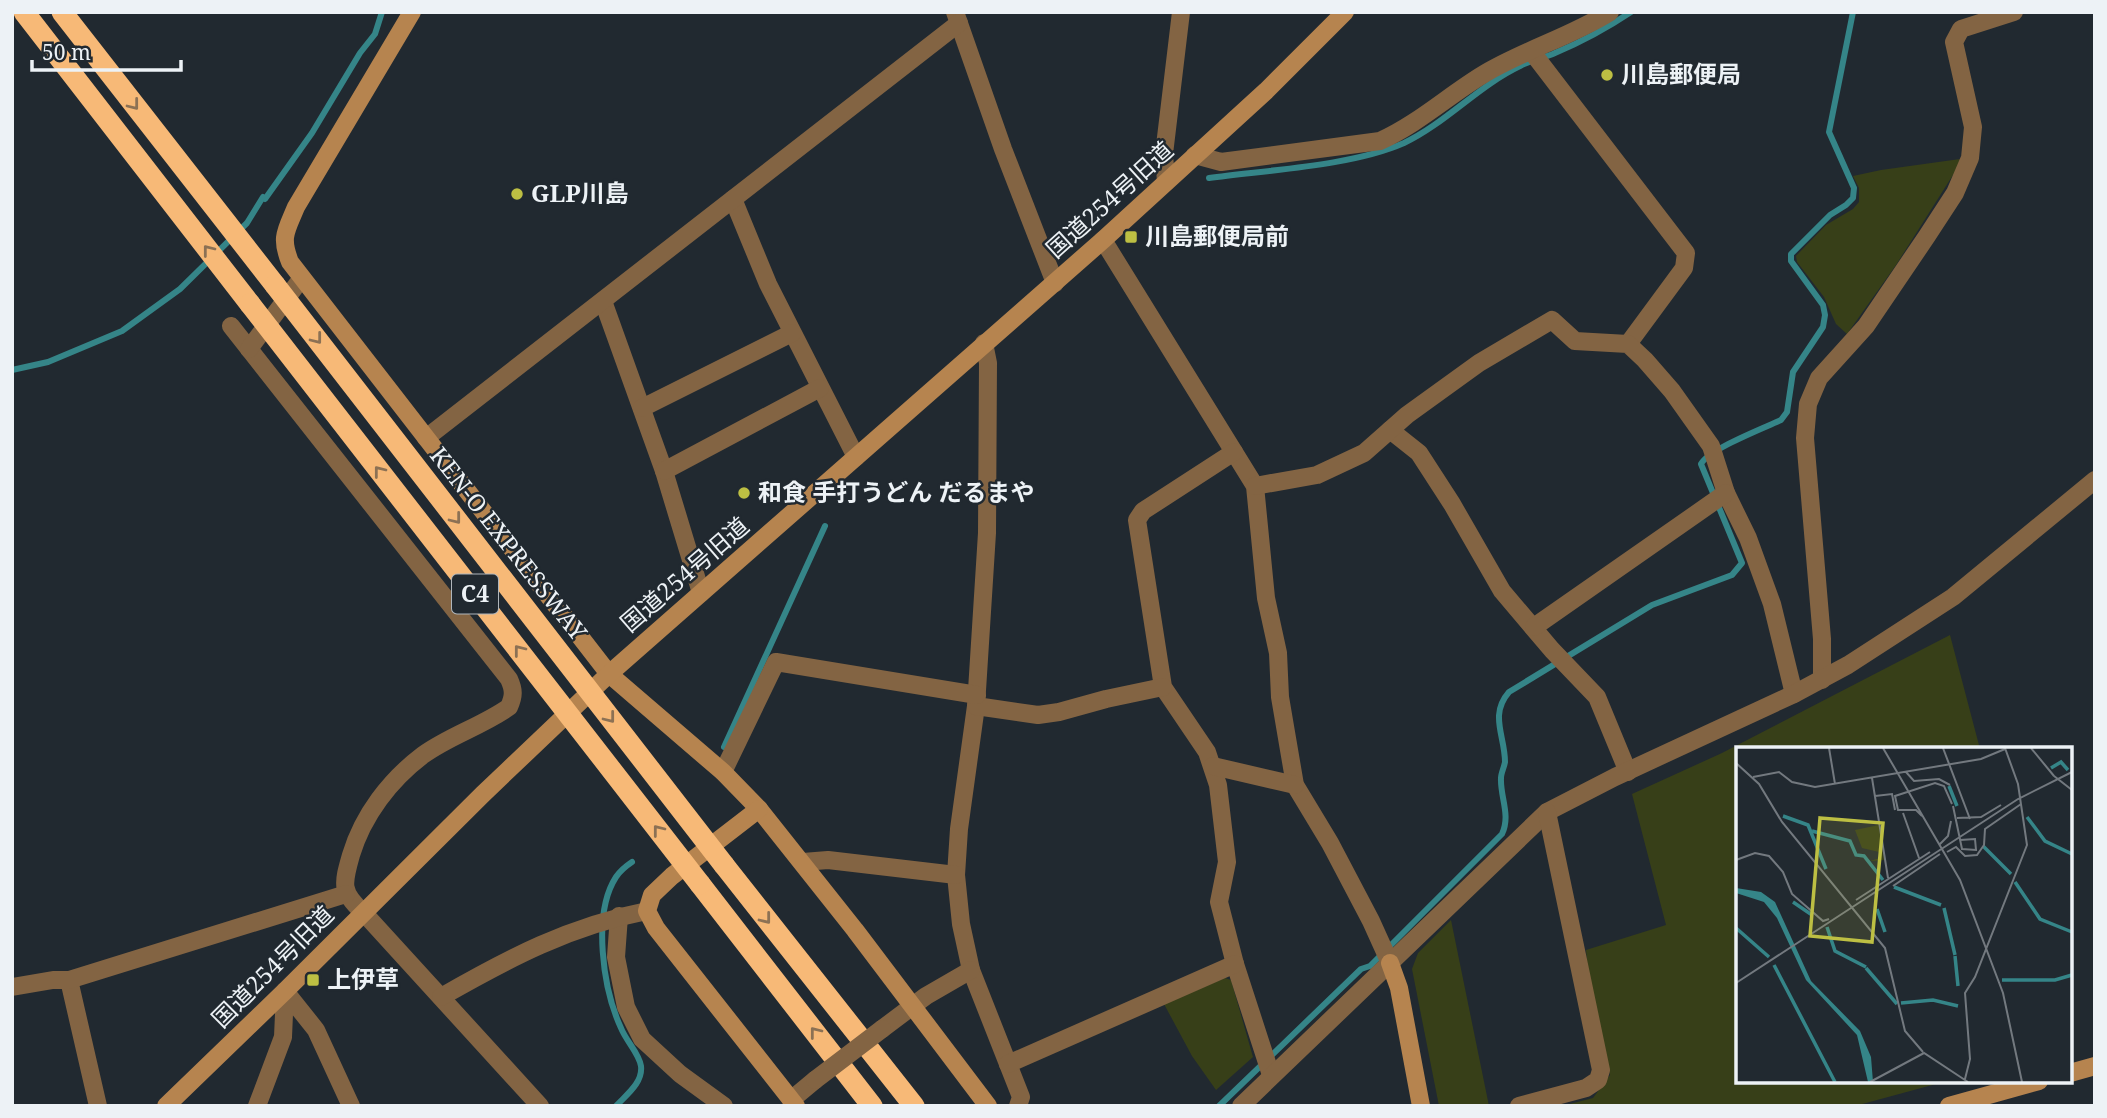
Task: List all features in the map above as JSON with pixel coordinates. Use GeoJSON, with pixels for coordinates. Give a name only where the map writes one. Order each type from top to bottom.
{"type":"FeatureCollection","features":[{"type":"Feature","properties":{"kind":"highway","name":"C4"},"geometry":{"type":"LineString","coordinates":[[24,12],[872,1106]]}},
{"type":"Feature","properties":{"kind":"highway","name":"KEN-O EXPRESSWAY"},"geometry":{"type":"LineString","coordinates":[[62,12],[914,1106]]}},
{"type":"Feature","properties":{"kind":"street"},"geometry":{"type":"LineString","coordinates":[[412,12],[296,207],[285,235],[284,247],[290,262],[609,674],[723,772],[759,809],[803,862],[988,1106]]}},
{"type":"Feature","properties":{"kind":"street"},"geometry":{"type":"LineString","coordinates":[[1166,182],[1164,154],[1181,12]]}},
{"type":"Feature","properties":{"kind":"street","name":"国道254号旧道"},"geometry":{"type":"LineString","coordinates":[[166,1106],[609,674],[1103,240],[1266,91],[1345,12]]}},
{"type":"Feature","properties":{"kind":"street"},"geometry":{"type":"LineString","coordinates":[[1195,155],[1221,162],[1380,141],[1403,131],[1482,75],[1610,12]]}},
{"type":"Feature","properties":{"kind":"street"},"geometry":{"type":"LineString","coordinates":[[1822,680],[1822,639],[1805,438],[1808,404],[1819,378],[1866,327],[1927,236],[1955,193],[1970,158],[1973,127],[1954,42],[1961,29],[2014,12]]}},
{"type":"Feature","properties":{"kind":"street"},"geometry":{"type":"LineString","coordinates":[[426,438],[733,199],[957,17],[1003,149],[1055,283]]}},
{"type":"Feature","properties":{"kind":"street"},"geometry":{"type":"LineString","coordinates":[[1532,52],[1686,253],[1684,268],[1628,344]]}},
{"type":"Feature","properties":{"kind":"street"},"geometry":{"type":"LineString","coordinates":[[733,199],[768,285],[856,457]]}},
{"type":"Feature","properties":{"kind":"street"},"geometry":{"type":"LineString","coordinates":[[1103,240],[1255,486],[1266,598],[1278,653],[1280,697],[1295,785],[1330,843],[1390,963],[1402,1000],[1421,1106]]}},
{"type":"Feature","properties":{"kind":"street"},"geometry":{"type":"LineString","coordinates":[[249,349],[301,279]]}},
{"type":"Feature","properties":{"kind":"street"},"geometry":{"type":"LineString","coordinates":[[603,301],[664,471],[702,593]]}},
{"type":"Feature","properties":{"kind":"street"},"geometry":{"type":"LineString","coordinates":[[1255,486],[1317,475],[1364,453],[1407,415],[1479,363],[1552,320],[1575,341],[1628,344],[1645,360],[1690,415],[1711,446],[1726,493],[1748,538],[1772,604],[1794,694]]}},
{"type":"Feature","properties":{"kind":"street"},"geometry":{"type":"LineString","coordinates":[[231,326],[509,679],[513,689],[509,707],[424,755],[379,800],[362,824],[354,845],[346,874],[346,894],[540,1106]]}},
{"type":"Feature","properties":{"kind":"street"},"geometry":{"type":"LineString","coordinates":[[642,408],[792,333]]}},
{"type":"Feature","properties":{"kind":"street"},"geometry":{"type":"LineString","coordinates":[[985,344],[988,363],[987,533],[976,701],[959,829],[956,875],[961,924],[971,970],[1021,1097],[1018,1106]]}},
{"type":"Feature","properties":{"kind":"street"},"geometry":{"type":"LineString","coordinates":[[664,471],[820,388]]}},
{"type":"Feature","properties":{"kind":"street"},"geometry":{"type":"LineString","coordinates":[[1390,430],[1419,453],[1502,591],[1552,650],[1597,697],[1628,772]]}},
{"type":"Feature","properties":{"kind":"street"},"geometry":{"type":"LineString","coordinates":[[1234,452],[1143,511],[1137,520],[1163,687],[1207,752],[1218,785],[1227,862],[1219,902],[1235,964],[1268,1065]]}},
{"type":"Feature","properties":{"kind":"street"},"geometry":{"type":"LineString","coordinates":[[1241,1106],[1268,1065],[1390,963],[1548,812],[1822,680],[1954,597],[2095,480]]}},
{"type":"Feature","properties":{"kind":"street"},"geometry":{"type":"LineString","coordinates":[[1534,627],[1726,493]]}},
{"type":"Feature","properties":{"kind":"street"},"geometry":{"type":"LineString","coordinates":[[723,772],[775,662],[1038,715],[1163,687]]}},
{"type":"Feature","properties":{"kind":"street"},"geometry":{"type":"LineString","coordinates":[[1213,766],[1295,785]]}},
{"type":"Feature","properties":{"kind":"street"},"geometry":{"type":"LineString","coordinates":[[759,809],[671,876],[652,895],[648,911],[656,928],[794,1104],[816,1080],[911,1007],[971,970]]}},
{"type":"Feature","properties":{"kind":"street"},"geometry":{"type":"LineString","coordinates":[[1519,1106],[1586,1088],[1598,1080],[1601,1070],[1548,812]]}},
{"type":"Feature","properties":{"kind":"street"},"geometry":{"type":"LineString","coordinates":[[803,862],[828,860],[956,875]]}},
{"type":"Feature","properties":{"kind":"street"},"geometry":{"type":"LineString","coordinates":[[12,986],[69,980],[346,894]]}},
{"type":"Feature","properties":{"kind":"street"},"geometry":{"type":"LineString","coordinates":[[441,997],[499,963],[609,919],[648,911]]}},
{"type":"Feature","properties":{"kind":"street"},"geometry":{"type":"LineString","coordinates":[[609,919],[626,1007],[642,1039],[680,1074],[724,1106]]}},
{"type":"Feature","properties":{"kind":"street"},"geometry":{"type":"LineString","coordinates":[[1008,1064],[1235,964]]}},
{"type":"Feature","properties":{"kind":"street"},"geometry":{"type":"LineString","coordinates":[[69,980],[98,1106]]}},
{"type":"Feature","properties":{"kind":"street"},"geometry":{"type":"LineString","coordinates":[[257,1106],[283,1037],[285,991]]}},
{"type":"Feature","properties":{"kind":"street"},"geometry":{"type":"LineString","coordinates":[[285,991],[316,1030],[351,1106]]}},
{"type":"Feature","properties":{"kind":"street"},"geometry":{"type":"LineString","coordinates":[[2072,1072],[2095,1066]]}},
{"type":"Feature","properties":{"kind":"street"},"geometry":{"type":"LineString","coordinates":[[1949,1106],[2032,1083]]}},
{"type":"Feature","properties":{"kind":"green space"},"geometry":{"type":"Polygon","coordinates":[[[1960,159],[1958,167],[1896,265],[1847,334],[1836,324],[1824,297],[1797,262],[1796,256],[1826,225],[1853,209],[1859,202],[1859,188],[1853,176],[1960,159]]]}},
{"type":"Feature","properties":{"kind":"green space"},"geometry":{"type":"Polygon","coordinates":[[[1950,635],[1979,747],[1736,747],[1736,1083],[1940,1083],[1855,1106],[1562,1106],[1593,1098],[1610,1075],[1586,950],[1666,925],[1632,794],[1722,753],[1950,635]]]}},
{"type":"Feature","properties":{"kind":"green space"},"geometry":{"type":"Polygon","coordinates":[[[1451,920],[1489,1106],[1439,1106],[1412,969],[1418,953],[1451,920]]]}},
{"type":"Feature","properties":{"kind":"green space"},"geometry":{"type":"Polygon","coordinates":[[[1225,978],[1231,980],[1253,1057],[1216,1090],[1192,1056],[1164,1004],[1225,978]]]}},
{"type":"Feature","properties":{"kind":"waterway"},"geometry":{"type":"LineString","coordinates":[[12,370],[48,362],[122,331],[180,289],[247,223],[263,197],[265,199],[312,133],[360,53],[375,34],[382,12]]}},
{"type":"Feature","properties":{"kind":"waterway"},"geometry":{"type":"LineString","coordinates":[[1209,178],[1335,162],[1383,151],[1404,143],[1505,74],[1574,44],[1631,12]]}},
{"type":"Feature","properties":{"kind":"waterway"},"geometry":{"type":"LineString","coordinates":[[1219,1106],[1361,969],[1370,966],[1502,834],[1505,813],[1501,778],[1505,762],[1499,717],[1503,701],[1509,692],[1652,605],[1732,575],[1742,563],[1701,464],[1714,452],[1781,420],[1787,412],[1793,372],[1823,327],[1823,305],[1791,261],[1791,254],[1830,215],[1853,198],[1854,188],[1829,132],[1853,12]]}},
{"type":"Feature","properties":{"kind":"waterway"},"geometry":{"type":"LineString","coordinates":[[724,747],[825,526]]}},
{"type":"Feature","properties":{"kind":"waterway"},"geometry":{"type":"LineString","coordinates":[[616,1106],[637,1083],[641,1066],[621,1028],[609,993],[602,931],[609,893],[618,875],[632,862]]}},
{"type":"Feature","properties":{"kind":"place","name":"川島郵便局"},"geometry":{"type":"Point","coordinates":[1607,75]}},
{"type":"Feature","properties":{"kind":"place","name":"GLP川島"},"geometry":{"type":"Point","coordinates":[517,194]}},
{"type":"Feature","properties":{"kind":"place","name":"川島郵便局前"},"geometry":{"type":"Point","coordinates":[1131,237]}},
{"type":"Feature","properties":{"kind":"place","name":"和食 手打うどん だるまや"},"geometry":{"type":"Point","coordinates":[744,493]}},
{"type":"Feature","properties":{"kind":"place","name":"上伊草"},"geometry":{"type":"Point","coordinates":[313,980]}}]}
